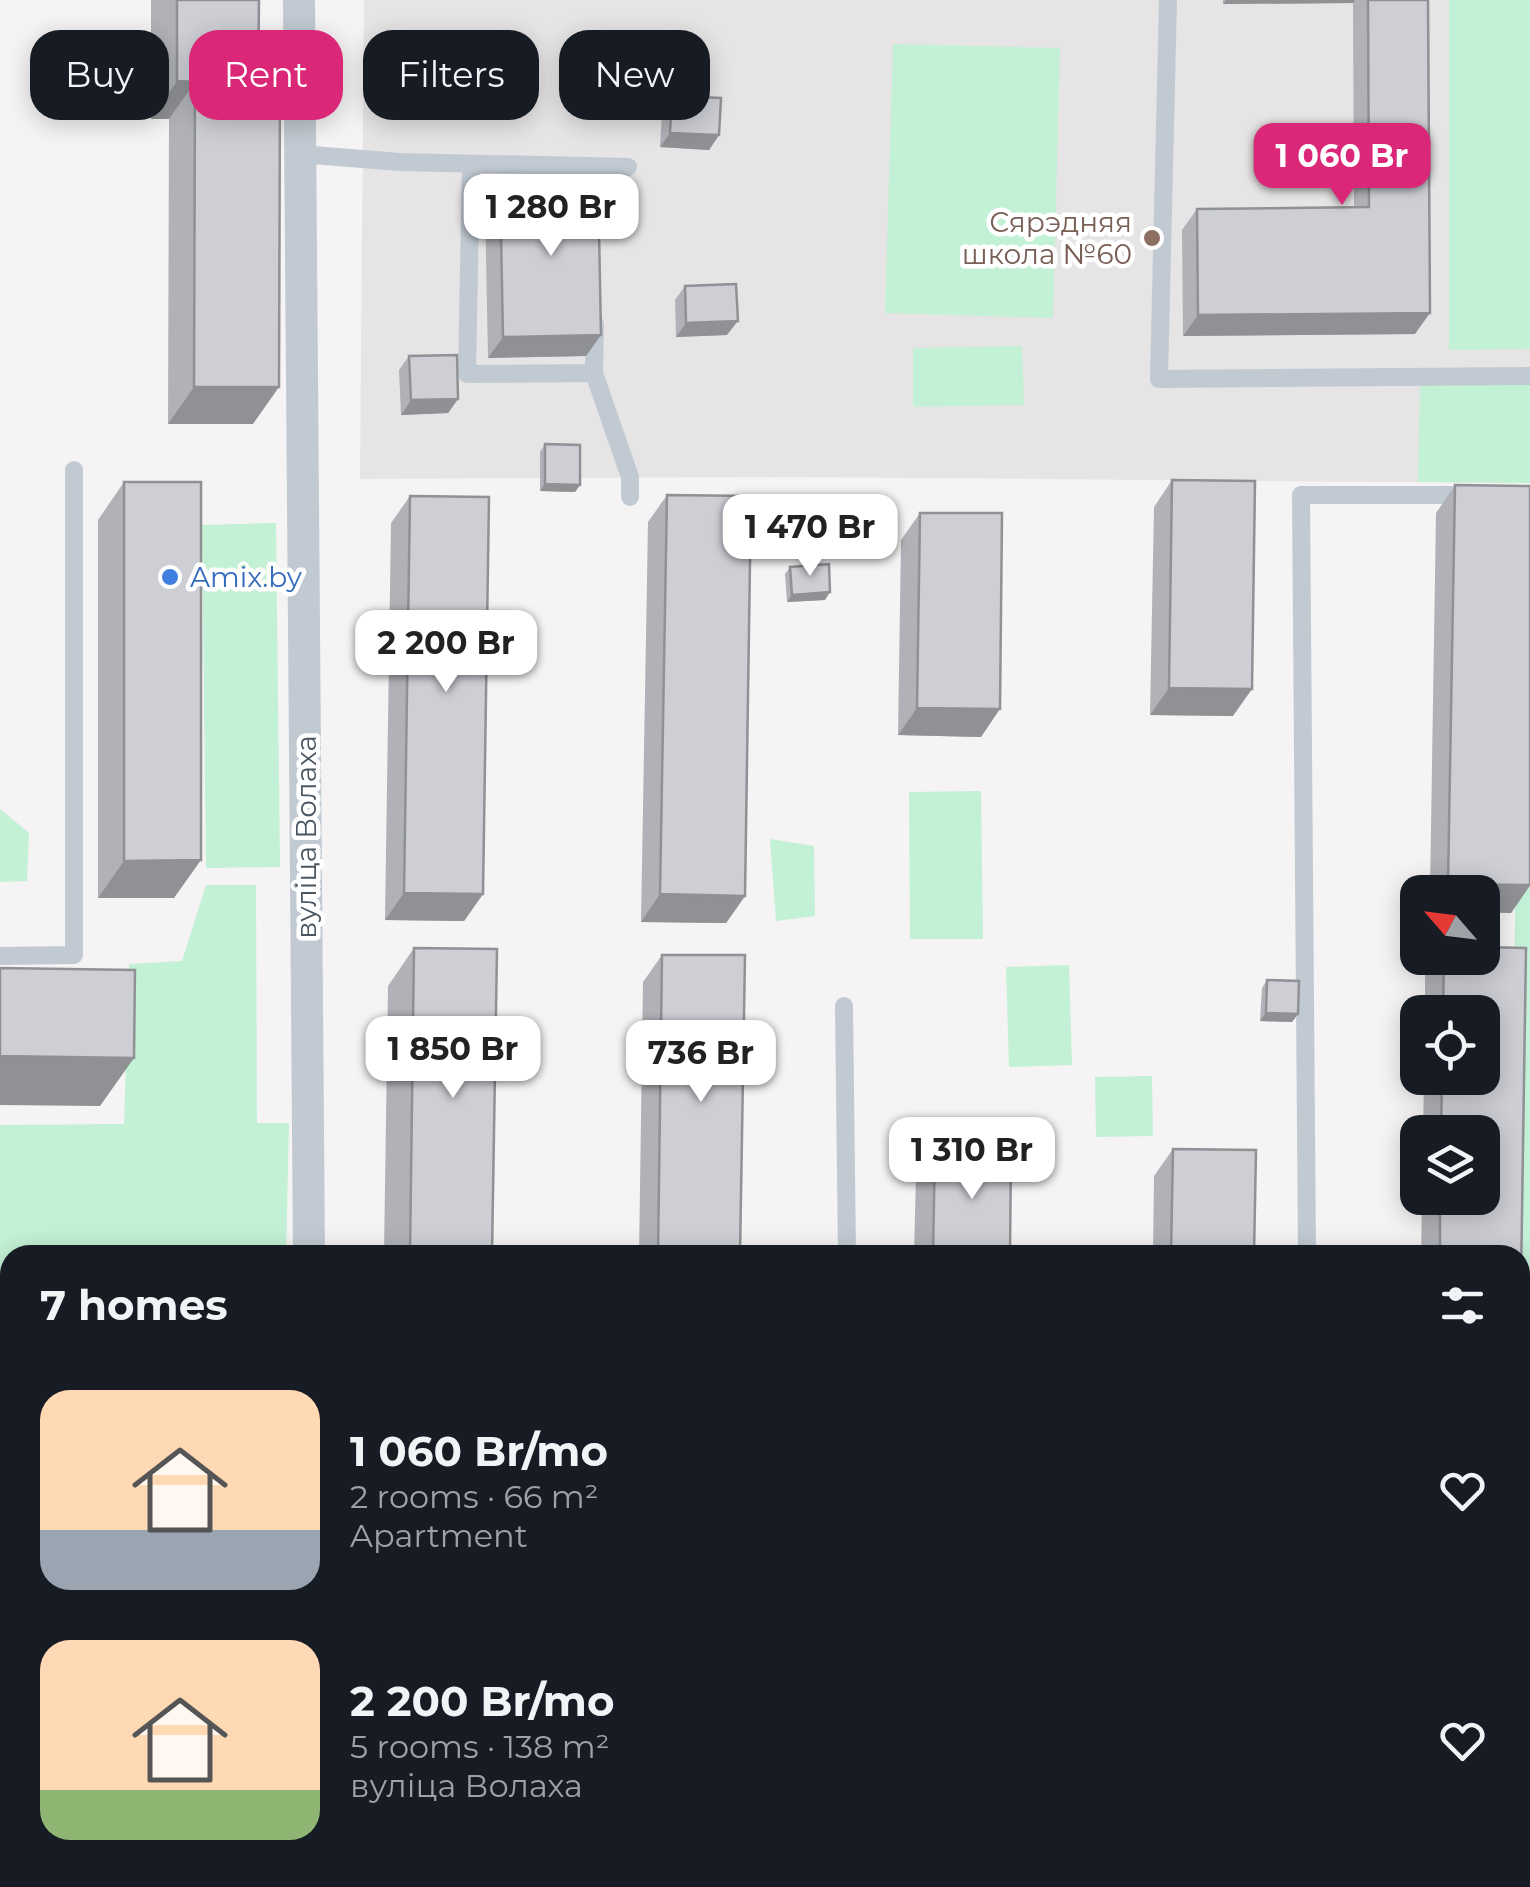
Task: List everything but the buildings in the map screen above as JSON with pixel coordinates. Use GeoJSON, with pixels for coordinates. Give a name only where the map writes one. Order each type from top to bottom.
{"type":"FeatureCollection","features":[{"type":"Feature","properties":{"kind":"street","name":"вуліца Волаха"},"geometry":{"type":"LineString","coordinates":[[299,0],[309,1245]]}},
{"type":"Feature","properties":{"kind":"lane"},"geometry":{"type":"LineString","coordinates":[[1168,0],[1159,379],[1530,376]]}},
{"type":"Feature","properties":{"kind":"lane"},"geometry":{"type":"LineString","coordinates":[[300,154],[471,165],[628,167]]}},
{"type":"Feature","properties":{"kind":"lane"},"geometry":{"type":"LineString","coordinates":[[471,165],[468,374],[594,373]]}},
{"type":"Feature","properties":{"kind":"lane"},"geometry":{"type":"LineString","coordinates":[[596,166],[596,222]]}},
{"type":"Feature","properties":{"kind":"lane"},"geometry":{"type":"LineString","coordinates":[[595,298],[594,373],[630,477],[630,496]]}},
{"type":"Feature","properties":{"kind":"lane"},"geometry":{"type":"LineString","coordinates":[[0,956],[74,956],[74,470]]}},
{"type":"Feature","properties":{"kind":"lane"},"geometry":{"type":"LineString","coordinates":[[1307,1245],[1301,495],[1491,495]]}},
{"type":"Feature","properties":{"kind":"lane"},"geometry":{"type":"LineString","coordinates":[[844,1006],[847,1245]]}},
{"type":"Feature","properties":{"kind":"shaded area","name":"Сярэдняя школа №60"},"geometry":{"type":"Polygon","coordinates":[[[364,0],[1530,0],[1530,483],[790,477],[360,479],[363,120],[539,120],[539,30],[364,30],[364,0]]]}},
{"type":"Feature","properties":{"kind":"green space"},"geometry":{"type":"Polygon","coordinates":[[[1449,0],[1530,0],[1530,349],[1449,350],[1449,0]]]}},
{"type":"Feature","properties":{"kind":"green space"},"geometry":{"type":"Polygon","coordinates":[[[893,44],[1060,48],[1053,318],[885,313],[893,44]]]}},
{"type":"Feature","properties":{"kind":"green space"},"geometry":{"type":"Polygon","coordinates":[[[1022,346],[1024,405],[913,407],[913,348],[1022,346]]]}},
{"type":"Feature","properties":{"kind":"green space"},"geometry":{"type":"Polygon","coordinates":[[[1530,382],[1530,483],[1418,482],[1420,384],[1530,382]]]}},
{"type":"Feature","properties":{"kind":"green space"},"geometry":{"type":"Polygon","coordinates":[[[1530,513],[1530,1245],[1510,1245],[1521,514],[1530,513]]]}},
{"type":"Feature","properties":{"kind":"green space"},"geometry":{"type":"Polygon","coordinates":[[[276,523],[280,867],[206,868],[202,525],[276,523]]]}},
{"type":"Feature","properties":{"kind":"green space"},"geometry":{"type":"Polygon","coordinates":[[[981,791],[983,939],[910,939],[909,792],[981,791]]]}},
{"type":"Feature","properties":{"kind":"green space"},"geometry":{"type":"Polygon","coordinates":[[[0,809],[29,833],[27,881],[0,882],[0,809]]]}},
{"type":"Feature","properties":{"kind":"green space"},"geometry":{"type":"Polygon","coordinates":[[[770,839],[814,846],[815,916],[776,921],[770,839]]]}},
{"type":"Feature","properties":{"kind":"green space"},"geometry":{"type":"Polygon","coordinates":[[[206,885],[256,885],[257,1123],[289,1123],[286,1245],[0,1245],[0,1125],[124,1124],[129,964],[182,961],[206,885]]]}},
{"type":"Feature","properties":{"kind":"green space"},"geometry":{"type":"Polygon","coordinates":[[[1069,965],[1072,1065],[1009,1067],[1006,967],[1069,965]]]}},
{"type":"Feature","properties":{"kind":"green space"},"geometry":{"type":"Polygon","coordinates":[[[1152,1076],[1153,1136],[1096,1137],[1095,1077],[1152,1076]]]}},
{"type":"Feature","properties":{"kind":"place","name":"Сярэдняя школа №60"},"geometry":{"type":"Point","coordinates":[1152,238]}},
{"type":"Feature","properties":{"kind":"place","name":"Amix.by"},"geometry":{"type":"Point","coordinates":[170,577]}}]}
